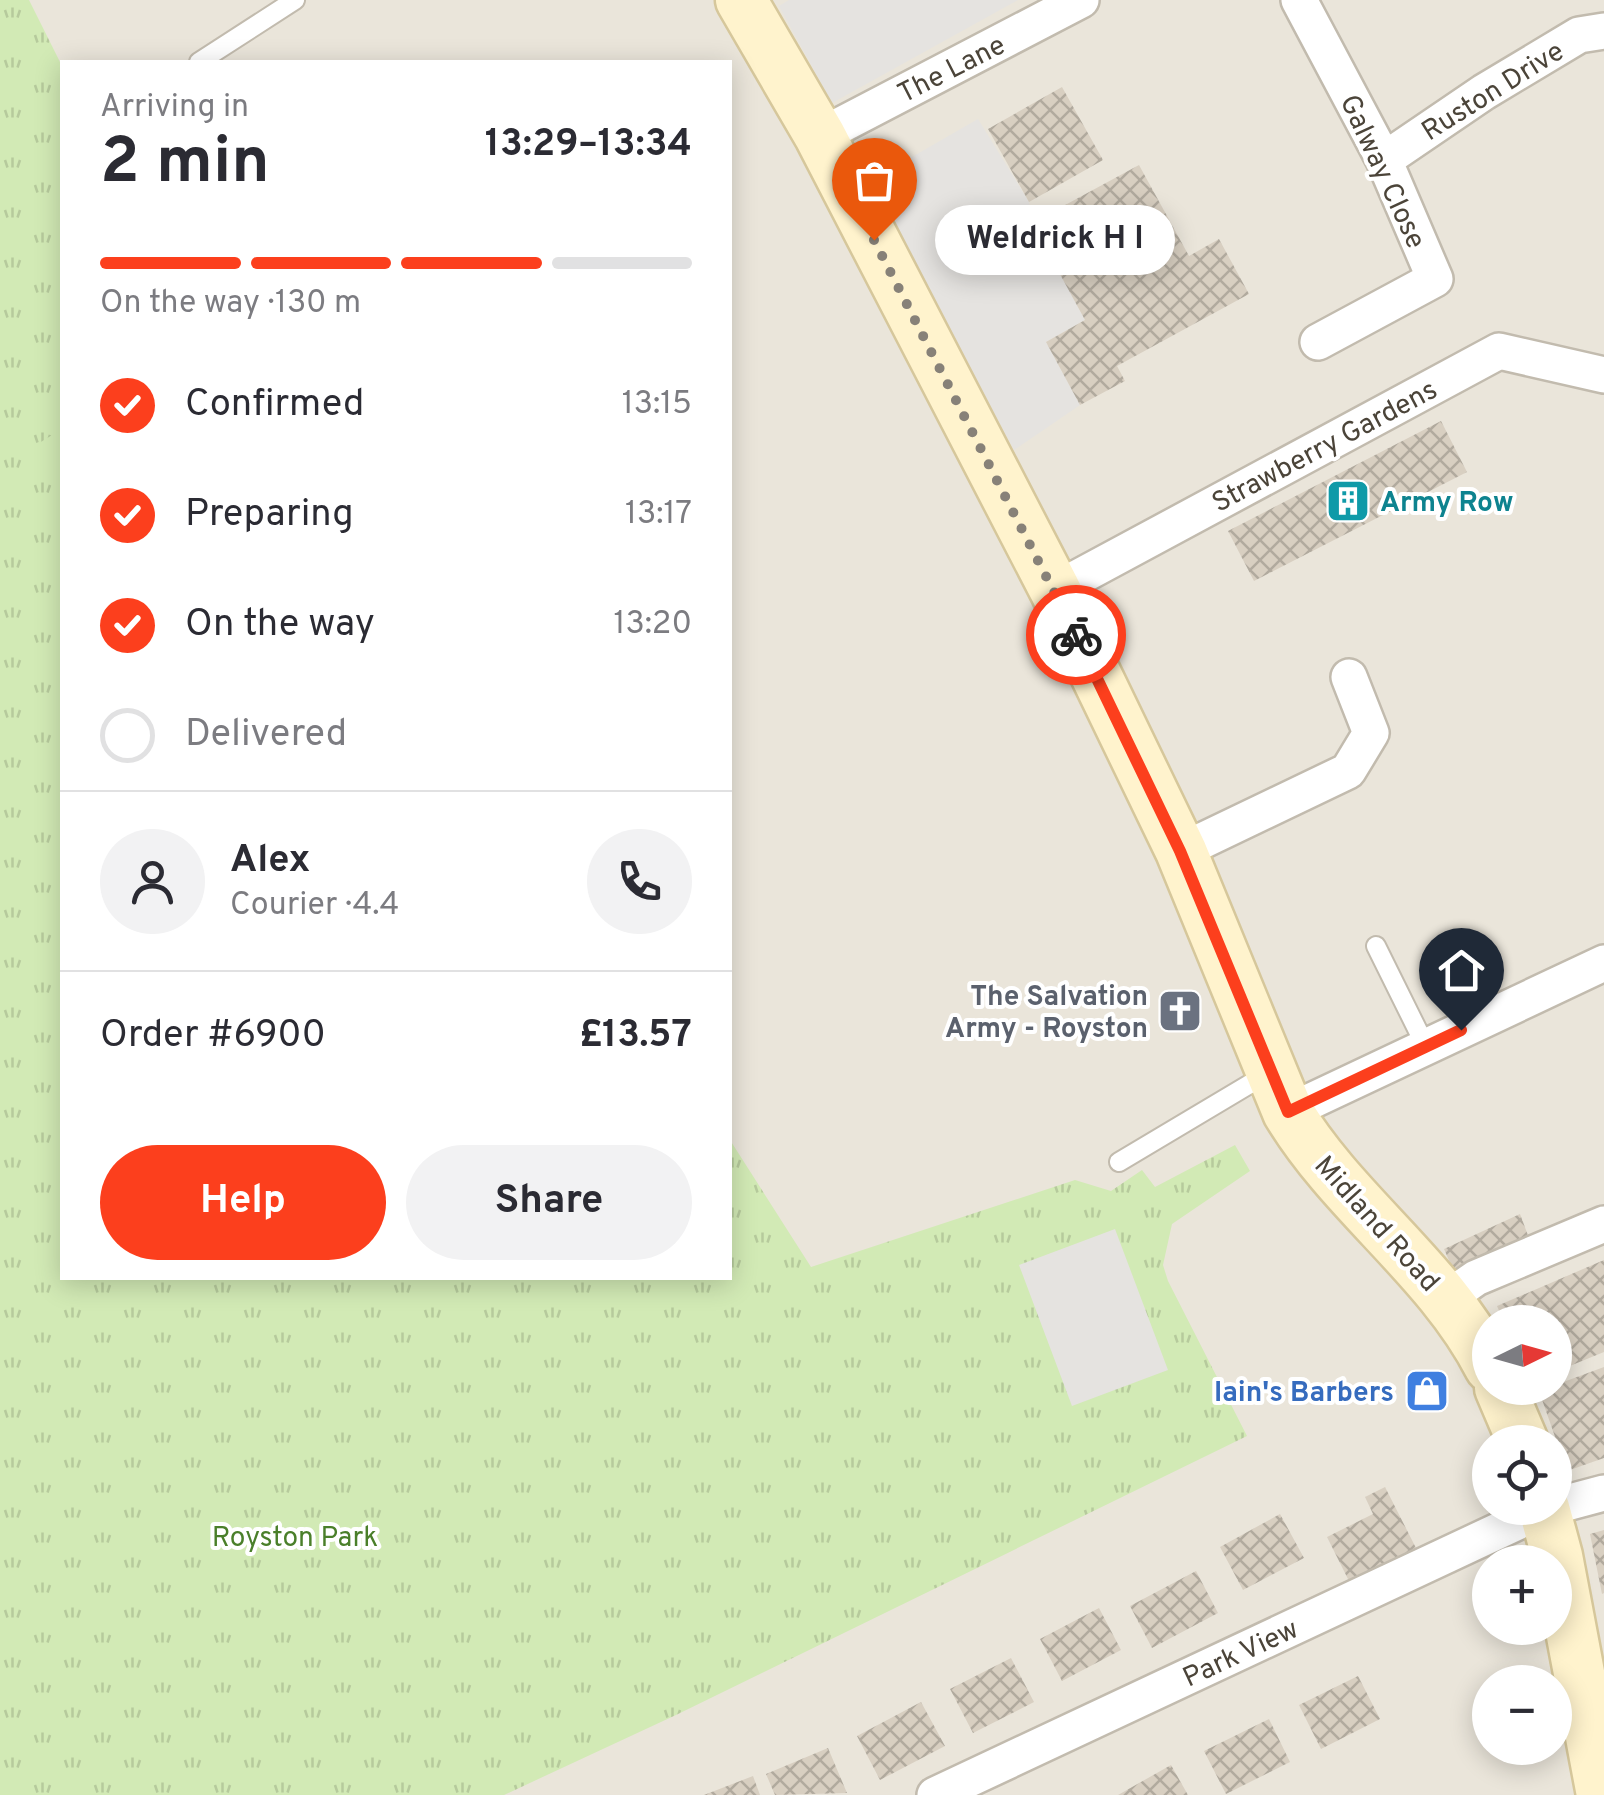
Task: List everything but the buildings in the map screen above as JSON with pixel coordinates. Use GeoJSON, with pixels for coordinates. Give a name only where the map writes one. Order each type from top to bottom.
{"type":"FeatureCollection","features":[{"type":"Feature","properties":{"kind":"main road","name":"Midland Road"},"geometry":{"type":"LineString","coordinates":[[741,0],[820,136],[1055,590],[1180,851],[1279,1092],[1309,1146],[1446,1299],[1472,1339]]}},
{"type":"Feature","properties":{"kind":"main road"},"geometry":{"type":"LineString","coordinates":[[1549,1525],[1602,1781]]}},
{"type":"Feature","properties":{"kind":"street","name":"Galway Close"},"geometry":{"type":"LineString","coordinates":[[1298,0],[1384,160],[1435,279],[1318,342]]}},
{"type":"Feature","properties":{"kind":"street","name":"The Lane"},"geometry":{"type":"LineString","coordinates":[[820,136],[1071,2]]}},
{"type":"Feature","properties":{"kind":"street","name":"Ruston Drive"},"geometry":{"type":"LineString","coordinates":[[1384,160],[1484,92],[1579,35],[1604,32]]}},
{"type":"Feature","properties":{"kind":"street","name":"Strawberry Gardens"},"geometry":{"type":"LineString","coordinates":[[1055,590],[1499,351],[1604,375]]}},
{"type":"Feature","properties":{"kind":"street"},"geometry":{"type":"LineString","coordinates":[[1180,851],[1348,771],[1371,733],[1349,677]]}},
{"type":"Feature","properties":{"kind":"street"},"geometry":{"type":"LineString","coordinates":[[1279,1092],[1426,1047],[1604,962]]}},
{"type":"Feature","properties":{"kind":"street"},"geometry":{"type":"LineString","coordinates":[[1446,1299],[1476,1278],[1604,1224]]}},
{"type":"Feature","properties":{"kind":"street"},"geometry":{"type":"LineString","coordinates":[[1572,1501],[1604,1493]]}},
{"type":"Feature","properties":{"kind":"street","name":"Park View"},"geometry":{"type":"LineString","coordinates":[[935,1795],[1509,1525]]}},
{"type":"Feature","properties":{"kind":"lane"},"geometry":{"type":"LineString","coordinates":[[203,60],[295,0]]}},
{"type":"Feature","properties":{"kind":"lane"},"geometry":{"type":"LineString","coordinates":[[1376,946],[1426,1047]]}},
{"type":"Feature","properties":{"kind":"lane"},"geometry":{"type":"LineString","coordinates":[[1119,1162],[1279,1092]]}},
{"type":"Feature","properties":{"kind":"shaded area"},"geometry":{"type":"Polygon","coordinates":[[[0,0],[1604,0],[1604,1795],[0,1795],[0,0]]]}},
{"type":"Feature","properties":{"kind":"shaded area"},"geometry":{"type":"Polygon","coordinates":[[[789,0],[1018,0],[832,103],[779,6],[789,0]]]}},
{"type":"Feature","properties":{"kind":"shaded area"},"geometry":{"type":"Polygon","coordinates":[[[978,119],[1029,202],[1033,223],[1085,320],[1046,342],[1080,405],[1014,450],[883,203],[879,176],[978,119]]]}},
{"type":"Feature","properties":{"kind":"shaded area"},"geometry":{"type":"Polygon","coordinates":[[[1115,1229],[1168,1370],[1072,1406],[1019,1265],[1115,1229]]]}},
{"type":"Feature","properties":{"kind":"green space","name":"Royston Park"},"geometry":{"type":"Polygon","coordinates":[[[0,0],[29,0],[60,62],[60,1280],[732,1280],[732,1143],[811,1267],[1075,1180],[1111,1191],[1142,1170],[1155,1187],[1235,1145],[1250,1171],[1172,1224],[1163,1265],[1247,1436],[504,1795],[0,1795],[0,0]]]}},
{"type":"Feature","properties":{"kind":"green space"},"geometry":{"type":"Polygon","coordinates":[[[60,430],[60,497],[31,448],[60,430]]]}},
{"type":"Feature","properties":{"kind":"way so far"},"geometry":{"type":"LineString","coordinates":[[874,240],[1076,635]]}},
{"type":"Feature","properties":{"kind":"place","name":"Weldrick H I"},"geometry":{"type":"Point","coordinates":[874,240]}},
{"type":"Feature","properties":{"kind":"place","name":"Army Row"},"geometry":{"type":"Point","coordinates":[1348,501]}},
{"type":"Feature","properties":{"kind":"place","name":"The Salvation Army - Royston"},"geometry":{"type":"Point","coordinates":[1180,1011]}},
{"type":"Feature","properties":{"kind":"place","name":"Iain's Barbers"},"geometry":{"type":"Point","coordinates":[1427,1391]}},
{"type":"Feature","properties":{"kind":"route"},"geometry":{"type":"LineString","coordinates":[[1076,635],[1180,851],[1288,1112],[1461,1030]]}}]}
